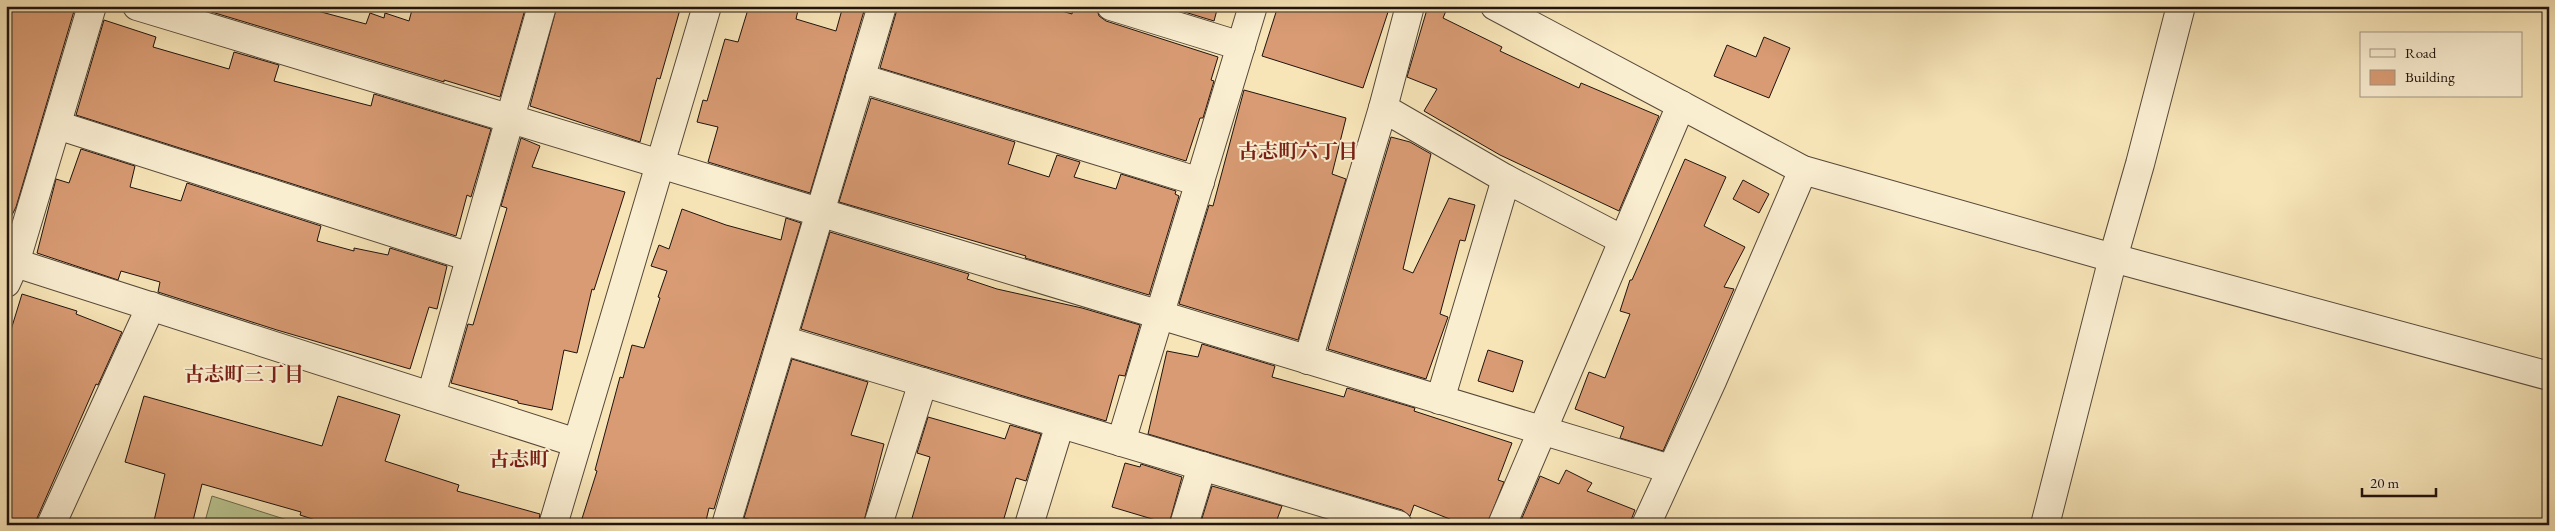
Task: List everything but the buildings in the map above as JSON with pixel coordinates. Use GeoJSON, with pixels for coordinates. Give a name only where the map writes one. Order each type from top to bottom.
{"type":"FeatureCollection","features":[{"type":"Feature","properties":{"kind":"street"},"geometry":{"type":"LineString","coordinates":[[92,6],[57,125],[9,268],[151,306],[577,443]]}},
{"type":"Feature","properties":{"kind":"street"},"geometry":{"type":"LineString","coordinates":[[137,6],[1670,470]]}},
{"type":"Feature","properties":{"kind":"street"},"geometry":{"type":"LineString","coordinates":[[430,396],[542,6]]}},
{"type":"Feature","properties":{"kind":"street"},"geometry":{"type":"LineString","coordinates":[[553,525],[707,6]]}},
{"type":"Feature","properties":{"kind":"street"},"geometry":{"type":"LineString","coordinates":[[726,525],[882,6]]}},
{"type":"Feature","properties":{"kind":"street"},"geometry":{"type":"LineString","coordinates":[[1111,6],[1241,46]]}},
{"type":"Feature","properties":{"kind":"street"},"geometry":{"type":"LineString","coordinates":[[1121,442],[1253,6]]}},
{"type":"Feature","properties":{"kind":"street"},"geometry":{"type":"LineString","coordinates":[[1308,360],[1383,108],[1410,6]]}},
{"type":"Feature","properties":{"kind":"street"},"geometry":{"type":"LineString","coordinates":[[1495,6],[1803,170],[2113,258],[2549,376]]}},
{"type":"Feature","properties":{"kind":"street"},"geometry":{"type":"LineString","coordinates":[[2045,525],[2113,258],[2140,164],[2181,6]]}},
{"type":"Feature","properties":{"kind":"street"},"geometry":{"type":"LineString","coordinates":[[860,78],[1200,182]]}},
{"type":"Feature","properties":{"kind":"street"},"geometry":{"type":"LineString","coordinates":[[1502,525],[1681,105]]}},
{"type":"Feature","properties":{"kind":"street"},"geometry":{"type":"LineString","coordinates":[[1383,108],[1506,179],[1623,240]]}},
{"type":"Feature","properties":{"kind":"street"},"geometry":{"type":"LineString","coordinates":[[57,125],[470,257]]}},
{"type":"Feature","properties":{"kind":"street"},"geometry":{"type":"LineString","coordinates":[[1646,525],[1712,382],[1803,170]]}},
{"type":"Feature","properties":{"kind":"street"},"geometry":{"type":"LineString","coordinates":[[1440,400],[1506,179]]}},
{"type":"Feature","properties":{"kind":"street"},"geometry":{"type":"LineString","coordinates":[[51,525],[151,306]]}},
{"type":"Feature","properties":{"kind":"street"},"geometry":{"type":"LineString","coordinates":[[782,340],[1398,525]]}},
{"type":"Feature","properties":{"kind":"street"},"geometry":{"type":"LineString","coordinates":[[878,525],[923,382]]}},
{"type":"Feature","properties":{"kind":"street"},"geometry":{"type":"LineString","coordinates":[[1029,525],[1060,424]]}},
{"type":"Feature","properties":{"kind":"street"},"geometry":{"type":"LineString","coordinates":[[1184,525],[1202,466]]}},
{"type":"Feature","properties":{"kind":"green space"},"geometry":{"type":"Polygon","coordinates":[[[212,496],[303,525],[204,525],[212,496]]]}},
{"type":"Feature","properties":{"kind":"district","name":"古志町六丁目"},"geometry":{"type":"Point","coordinates":[1298,151]}},
{"type":"Feature","properties":{"kind":"district","name":"古志町三丁目"},"geometry":{"type":"Point","coordinates":[244,374]}},
{"type":"Feature","properties":{"kind":"district","name":"古志町"},"geometry":{"type":"Point","coordinates":[519,459]}}]}
